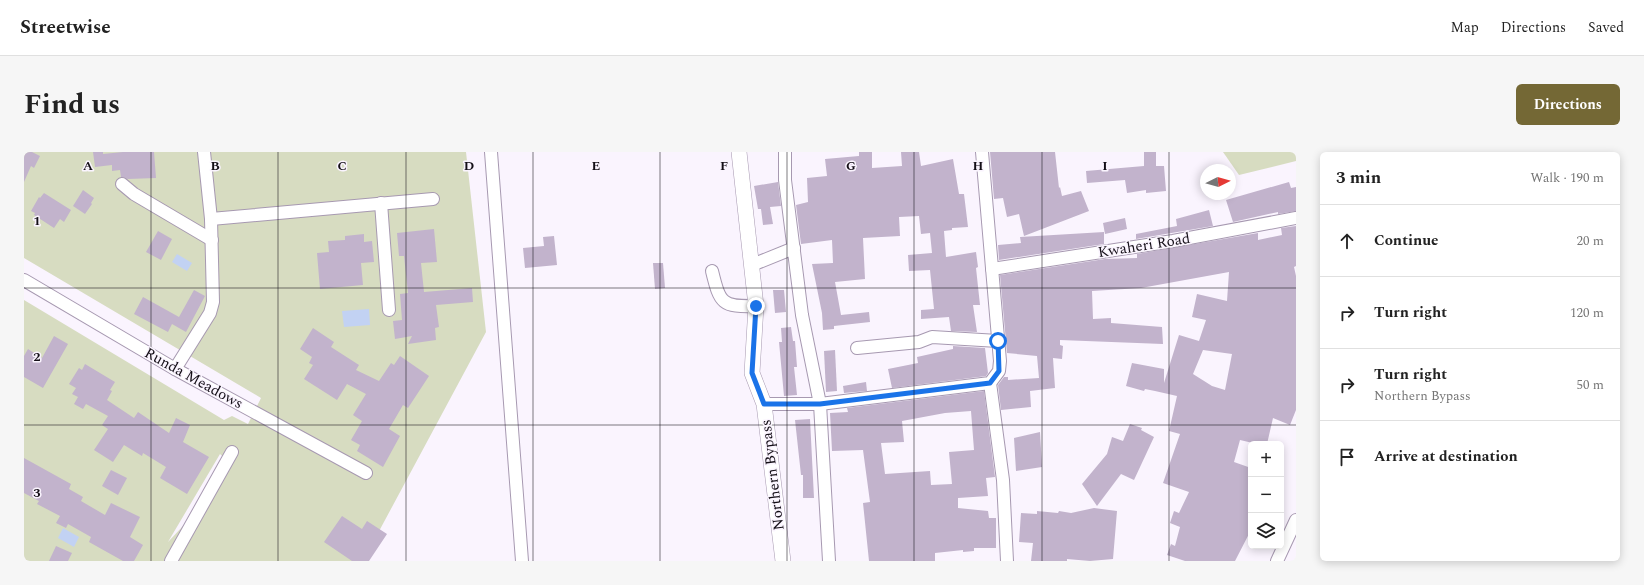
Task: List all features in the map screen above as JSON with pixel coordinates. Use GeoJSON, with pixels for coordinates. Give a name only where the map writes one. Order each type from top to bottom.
{"type":"FeatureCollection","features":[{"type":"Feature","properties":{"kind":"main road","name":"Northern Bypass"},"geometry":{"type":"LineString","coordinates":[[739,152],[756,306],[752,373],[764,404],[783,561]]}},
{"type":"Feature","properties":{"kind":"street"},"geometry":{"type":"LineString","coordinates":[[176,369],[210,313],[213,302],[211,219],[204,152]]}},
{"type":"Feature","properties":{"kind":"street"},"geometry":{"type":"LineString","coordinates":[[491,152],[522,561]]}},
{"type":"Feature","properties":{"kind":"street"},"geometry":{"type":"LineString","coordinates":[[785,152],[785,180],[802,316],[820,404],[829,561]]}},
{"type":"Feature","properties":{"kind":"street"},"geometry":{"type":"LineString","coordinates":[[982,152],[998,341],[999,371],[990,383],[1003,480],[1007,561]]}},
{"type":"Feature","properties":{"kind":"street"},"geometry":{"type":"LineString","coordinates":[[122,184],[134,194],[212,240]]}},
{"type":"Feature","properties":{"kind":"street"},"geometry":{"type":"LineString","coordinates":[[211,219],[433,198]]}},
{"type":"Feature","properties":{"kind":"street"},"geometry":{"type":"LineString","coordinates":[[382,203],[389,310]]}},
{"type":"Feature","properties":{"kind":"street","name":"Kwaheri Road"},"geometry":{"type":"LineString","coordinates":[[992,269],[1173,241],[1296,218]]}},
{"type":"Feature","properties":{"kind":"street"},"geometry":{"type":"LineString","coordinates":[[752,265],[794,248]]}},
{"type":"Feature","properties":{"kind":"street"},"geometry":{"type":"LineString","coordinates":[[712,271],[716,288],[722,301],[730,305],[756,306]]}},
{"type":"Feature","properties":{"kind":"street","name":"Runda Meadows"},"geometry":{"type":"LineString","coordinates":[[24,280],[176,369],[366,473]]}},
{"type":"Feature","properties":{"kind":"street"},"geometry":{"type":"LineString","coordinates":[[857,348],[919,342],[932,336],[998,341]]}},
{"type":"Feature","properties":{"kind":"street"},"geometry":{"type":"LineString","coordinates":[[764,404],[820,404],[990,383]]}},
{"type":"Feature","properties":{"kind":"street"},"geometry":{"type":"LineString","coordinates":[[170,561],[232,452]]}},
{"type":"Feature","properties":{"kind":"street"},"geometry":{"type":"LineString","coordinates":[[1277,561],[1296,520]]}},
{"type":"Feature","properties":{"kind":"green space"},"geometry":{"type":"Polygon","coordinates":[[[24,152],[466,152],[486,332],[363,561],[24,561],[24,300],[224,420],[232,416],[248,424],[261,398],[24,258],[24,152]],[[220,454],[168,542],[183,526],[194,530],[229,462],[220,454]]]}},
{"type":"Feature","properties":{"kind":"green space"},"geometry":{"type":"Polygon","coordinates":[[[1223,152],[1296,152],[1296,161],[1239,175],[1236,171],[1236,164],[1231,164],[1223,152]]]}},
{"type":"Feature","properties":{"kind":"water"},"geometry":{"type":"Polygon","coordinates":[[[177,254],[192,263],[187,271],[172,262],[177,254]]]}},
{"type":"Feature","properties":{"kind":"water"},"geometry":{"type":"Polygon","coordinates":[[[369,309],[370,325],[344,327],[342,311],[369,309]]]}},
{"type":"Feature","properties":{"kind":"water"},"geometry":{"type":"Polygon","coordinates":[[[63,528],[79,537],[74,547],[58,538],[63,528]]]}},
{"type":"Feature","properties":{"kind":"building"},"geometry":{"type":"Polygon","coordinates":[[[24,152],[32,152],[40,156],[34,168],[31,166],[24,182],[24,152]]]}},
{"type":"Feature","properties":{"kind":"building"},"geometry":{"type":"Polygon","coordinates":[[[93,152],[103,152],[103,154],[123,152],[154,152],[156,178],[128,179],[121,177],[120,170],[112,171],[112,165],[95,167],[93,152]]]}},
{"type":"Feature","properties":{"kind":"building"},"geometry":{"type":"Polygon","coordinates":[[[859,152],[872,152],[872,168],[902,166],[901,152],[919,152],[921,166],[953,159],[959,194],[964,194],[968,227],[952,228],[952,230],[944,231],[946,257],[976,252],[978,267],[976,268],[980,305],[973,305],[977,332],[951,331],[949,317],[921,319],[921,310],[934,309],[930,270],[909,271],[908,255],[932,253],[930,233],[921,234],[919,216],[899,217],[900,236],[863,238],[865,279],[835,282],[841,315],[869,312],[870,322],[834,326],[834,329],[823,330],[822,313],[812,264],[833,263],[832,240],[801,244],[796,205],[808,202],[807,178],[827,176],[825,159],[859,156],[859,152]]]}},
{"type":"Feature","properties":{"kind":"building"},"geometry":{"type":"Polygon","coordinates":[[[990,152],[1055,152],[1059,188],[1060,187],[1062,196],[1081,191],[1089,211],[1024,236],[1019,214],[1007,217],[1003,198],[994,199],[990,152]]]}},
{"type":"Feature","properties":{"kind":"building"},"geometry":{"type":"Polygon","coordinates":[[[1144,152],[1156,152],[1156,166],[1164,166],[1166,191],[1146,193],[1146,190],[1127,193],[1125,180],[1087,183],[1086,171],[1144,166],[1144,152]]]}},
{"type":"Feature","properties":{"kind":"building"},"geometry":{"type":"Polygon","coordinates":[[[778,182],[781,206],[770,207],[773,224],[763,225],[761,209],[758,209],[754,186],[778,182]]]}},
{"type":"Feature","properties":{"kind":"building"},"geometry":{"type":"Polygon","coordinates":[[[1289,182],[1291,188],[1296,187],[1296,211],[1278,214],[1278,212],[1233,222],[1226,200],[1236,200],[1236,197],[1289,182]]]}},
{"type":"Feature","properties":{"kind":"building"},"geometry":{"type":"Polygon","coordinates":[[[83,190],[94,198],[85,214],[73,206],[83,190]]]}},
{"type":"Feature","properties":{"kind":"building"},"geometry":{"type":"Polygon","coordinates":[[[44,193],[71,210],[64,222],[60,219],[54,228],[34,215],[35,213],[31,211],[39,197],[40,198],[44,193]]]}},
{"type":"Feature","properties":{"kind":"building"},"geometry":{"type":"Polygon","coordinates":[[[1209,210],[1213,226],[1136,239],[1136,234],[1177,226],[1176,219],[1209,210]]]}},
{"type":"Feature","properties":{"kind":"building"},"geometry":{"type":"Polygon","coordinates":[[[1125,218],[1127,229],[1105,234],[1103,223],[1125,218]]]}},
{"type":"Feature","properties":{"kind":"building"},"geometry":{"type":"Polygon","coordinates":[[[1296,226],[1296,266],[1294,267],[1296,276],[1296,410],[1290,425],[1273,418],[1268,441],[1248,442],[1240,440],[1234,462],[1248,467],[1248,536],[1235,561],[1185,561],[1167,555],[1171,544],[1175,546],[1180,527],[1170,523],[1174,511],[1179,513],[1189,492],[1163,483],[1180,434],[1169,431],[1177,396],[1145,389],[1144,391],[1126,386],[1132,363],[1164,369],[1164,383],[1179,335],[1199,341],[1206,320],[1192,317],[1197,294],[1227,301],[1229,272],[1141,288],[1092,291],[1093,319],[1111,318],[1111,323],[1162,327],[1163,344],[1060,340],[1060,345],[1063,346],[1062,359],[1053,358],[1055,388],[1030,391],[1031,407],[1001,410],[998,385],[1004,377],[1008,377],[1008,380],[1039,378],[1037,356],[1007,353],[1000,275],[1105,259],[1137,258],[1137,254],[1258,233],[1258,240],[1282,235],[1281,228],[1296,226]],[[1203,350],[1193,374],[1212,386],[1225,390],[1232,354],[1203,350]]]}},
{"type":"Feature","properties":{"kind":"building"},"geometry":{"type":"Polygon","coordinates":[[[434,229],[437,262],[421,263],[424,292],[472,288],[473,302],[436,305],[439,327],[435,328],[436,340],[408,344],[412,336],[395,339],[393,321],[402,320],[400,294],[408,293],[404,256],[399,256],[397,233],[434,229]]]}},
{"type":"Feature","properties":{"kind":"building"},"geometry":{"type":"Polygon","coordinates":[[[158,231],[172,239],[161,260],[146,252],[158,231]]]}},
{"type":"Feature","properties":{"kind":"building"},"geometry":{"type":"Polygon","coordinates":[[[1104,232],[1104,244],[999,260],[998,245],[1021,243],[1020,237],[1104,232]]]}},
{"type":"Feature","properties":{"kind":"building"},"geometry":{"type":"Polygon","coordinates":[[[364,234],[364,242],[372,241],[374,262],[361,263],[363,285],[320,289],[317,253],[329,252],[328,241],[345,240],[345,236],[364,234]]]}},
{"type":"Feature","properties":{"kind":"building"},"geometry":{"type":"Polygon","coordinates":[[[554,236],[557,265],[525,268],[523,248],[544,246],[543,237],[554,236]]]}},
{"type":"Feature","properties":{"kind":"building"},"geometry":{"type":"Polygon","coordinates":[[[653,263],[663,263],[665,288],[655,289],[653,263]]]}},
{"type":"Feature","properties":{"kind":"building"},"geometry":{"type":"Polygon","coordinates":[[[194,290],[205,296],[186,332],[172,324],[168,332],[134,314],[143,297],[179,317],[194,290]]]}},
{"type":"Feature","properties":{"kind":"building"},"geometry":{"type":"Polygon","coordinates":[[[773,290],[784,290],[786,312],[775,313],[773,290]]]}},
{"type":"Feature","properties":{"kind":"building"},"geometry":{"type":"Polygon","coordinates":[[[791,327],[793,341],[795,341],[797,367],[794,367],[797,395],[784,396],[779,342],[782,342],[781,328],[791,327]]]}},
{"type":"Feature","properties":{"kind":"building"},"geometry":{"type":"Polygon","coordinates":[[[313,328],[334,342],[331,347],[359,365],[356,370],[379,381],[391,363],[394,365],[400,356],[429,376],[408,408],[403,405],[389,429],[400,436],[383,467],[357,451],[360,445],[351,440],[362,421],[353,415],[366,394],[347,384],[337,400],[304,379],[313,365],[309,363],[312,357],[300,349],[313,328]]]}},
{"type":"Feature","properties":{"kind":"building"},"geometry":{"type":"Polygon","coordinates":[[[54,336],[68,344],[43,388],[24,377],[24,356],[28,349],[42,358],[54,336]]]}},
{"type":"Feature","properties":{"kind":"building"},"geometry":{"type":"Polygon","coordinates":[[[953,346],[985,348],[988,373],[986,376],[892,388],[888,369],[918,363],[917,357],[953,349],[953,346]]]}},
{"type":"Feature","properties":{"kind":"building"},"geometry":{"type":"Polygon","coordinates":[[[835,350],[837,391],[826,392],[824,351],[835,350]]]}},
{"type":"Feature","properties":{"kind":"building"},"geometry":{"type":"Polygon","coordinates":[[[85,364],[115,382],[110,390],[112,391],[107,400],[134,418],[138,412],[169,433],[176,418],[190,425],[183,442],[209,457],[187,494],[160,478],[166,467],[143,453],[142,456],[124,445],[113,462],[94,450],[108,429],[102,425],[108,416],[86,404],[83,409],[74,404],[78,397],[72,394],[76,388],[69,384],[79,368],[82,370],[85,364]]]}},
{"type":"Feature","properties":{"kind":"building"},"geometry":{"type":"Polygon","coordinates":[[[866,382],[867,391],[844,393],[843,386],[866,382]]]}},
{"type":"Feature","properties":{"kind":"building"},"geometry":{"type":"Polygon","coordinates":[[[984,391],[995,477],[986,478],[988,496],[958,498],[958,508],[988,511],[989,518],[996,518],[996,548],[974,548],[974,551],[963,552],[963,550],[935,553],[935,561],[869,561],[863,503],[870,502],[863,450],[832,451],[830,413],[848,412],[847,408],[984,391]],[[971,411],[945,413],[902,421],[904,442],[881,443],[885,474],[930,471],[931,485],[952,484],[949,452],[974,450],[971,411]]]}},
{"type":"Feature","properties":{"kind":"building"},"geometry":{"type":"Polygon","coordinates":[[[810,419],[814,498],[803,498],[803,475],[801,475],[795,420],[810,419]]]}},
{"type":"Feature","properties":{"kind":"building"},"geometry":{"type":"Polygon","coordinates":[[[1130,424],[1142,428],[1141,430],[1154,437],[1134,480],[1121,474],[1097,506],[1082,484],[1107,454],[1112,437],[1123,441],[1130,424]]]}},
{"type":"Feature","properties":{"kind":"building"},"geometry":{"type":"Polygon","coordinates":[[[1040,432],[1042,467],[1016,471],[1014,438],[1040,432]]]}},
{"type":"Feature","properties":{"kind":"building"},"geometry":{"type":"Polygon","coordinates":[[[24,458],[71,484],[69,489],[83,497],[81,501],[105,515],[111,503],[140,517],[130,537],[143,545],[134,561],[123,561],[89,542],[91,537],[68,524],[66,528],[56,523],[60,516],[37,504],[39,501],[24,493],[24,458]]]}},
{"type":"Feature","properties":{"kind":"building"},"geometry":{"type":"Polygon","coordinates":[[[111,470],[127,478],[118,495],[102,486],[111,470]]]}},
{"type":"Feature","properties":{"kind":"building"},"geometry":{"type":"Polygon","coordinates":[[[1094,508],[1117,511],[1113,559],[1090,561],[1067,559],[1067,561],[1031,561],[1033,543],[1019,542],[1021,513],[1037,514],[1037,511],[1058,513],[1059,511],[1071,513],[1094,508]]]}},
{"type":"Feature","properties":{"kind":"building"},"geometry":{"type":"Polygon","coordinates":[[[342,516],[362,529],[367,521],[387,534],[369,561],[352,561],[324,542],[342,516]]]}},
{"type":"Feature","properties":{"kind":"building"},"geometry":{"type":"Polygon","coordinates":[[[56,546],[72,553],[68,561],[49,561],[56,546]]]}},
{"type":"Feature","properties":{"kind":"route"},"geometry":{"type":"LineString","coordinates":[[756,306],[752,373],[764,404],[820,404],[985,382],[990,383],[999,371],[1000,360],[998,341]]}}]}
